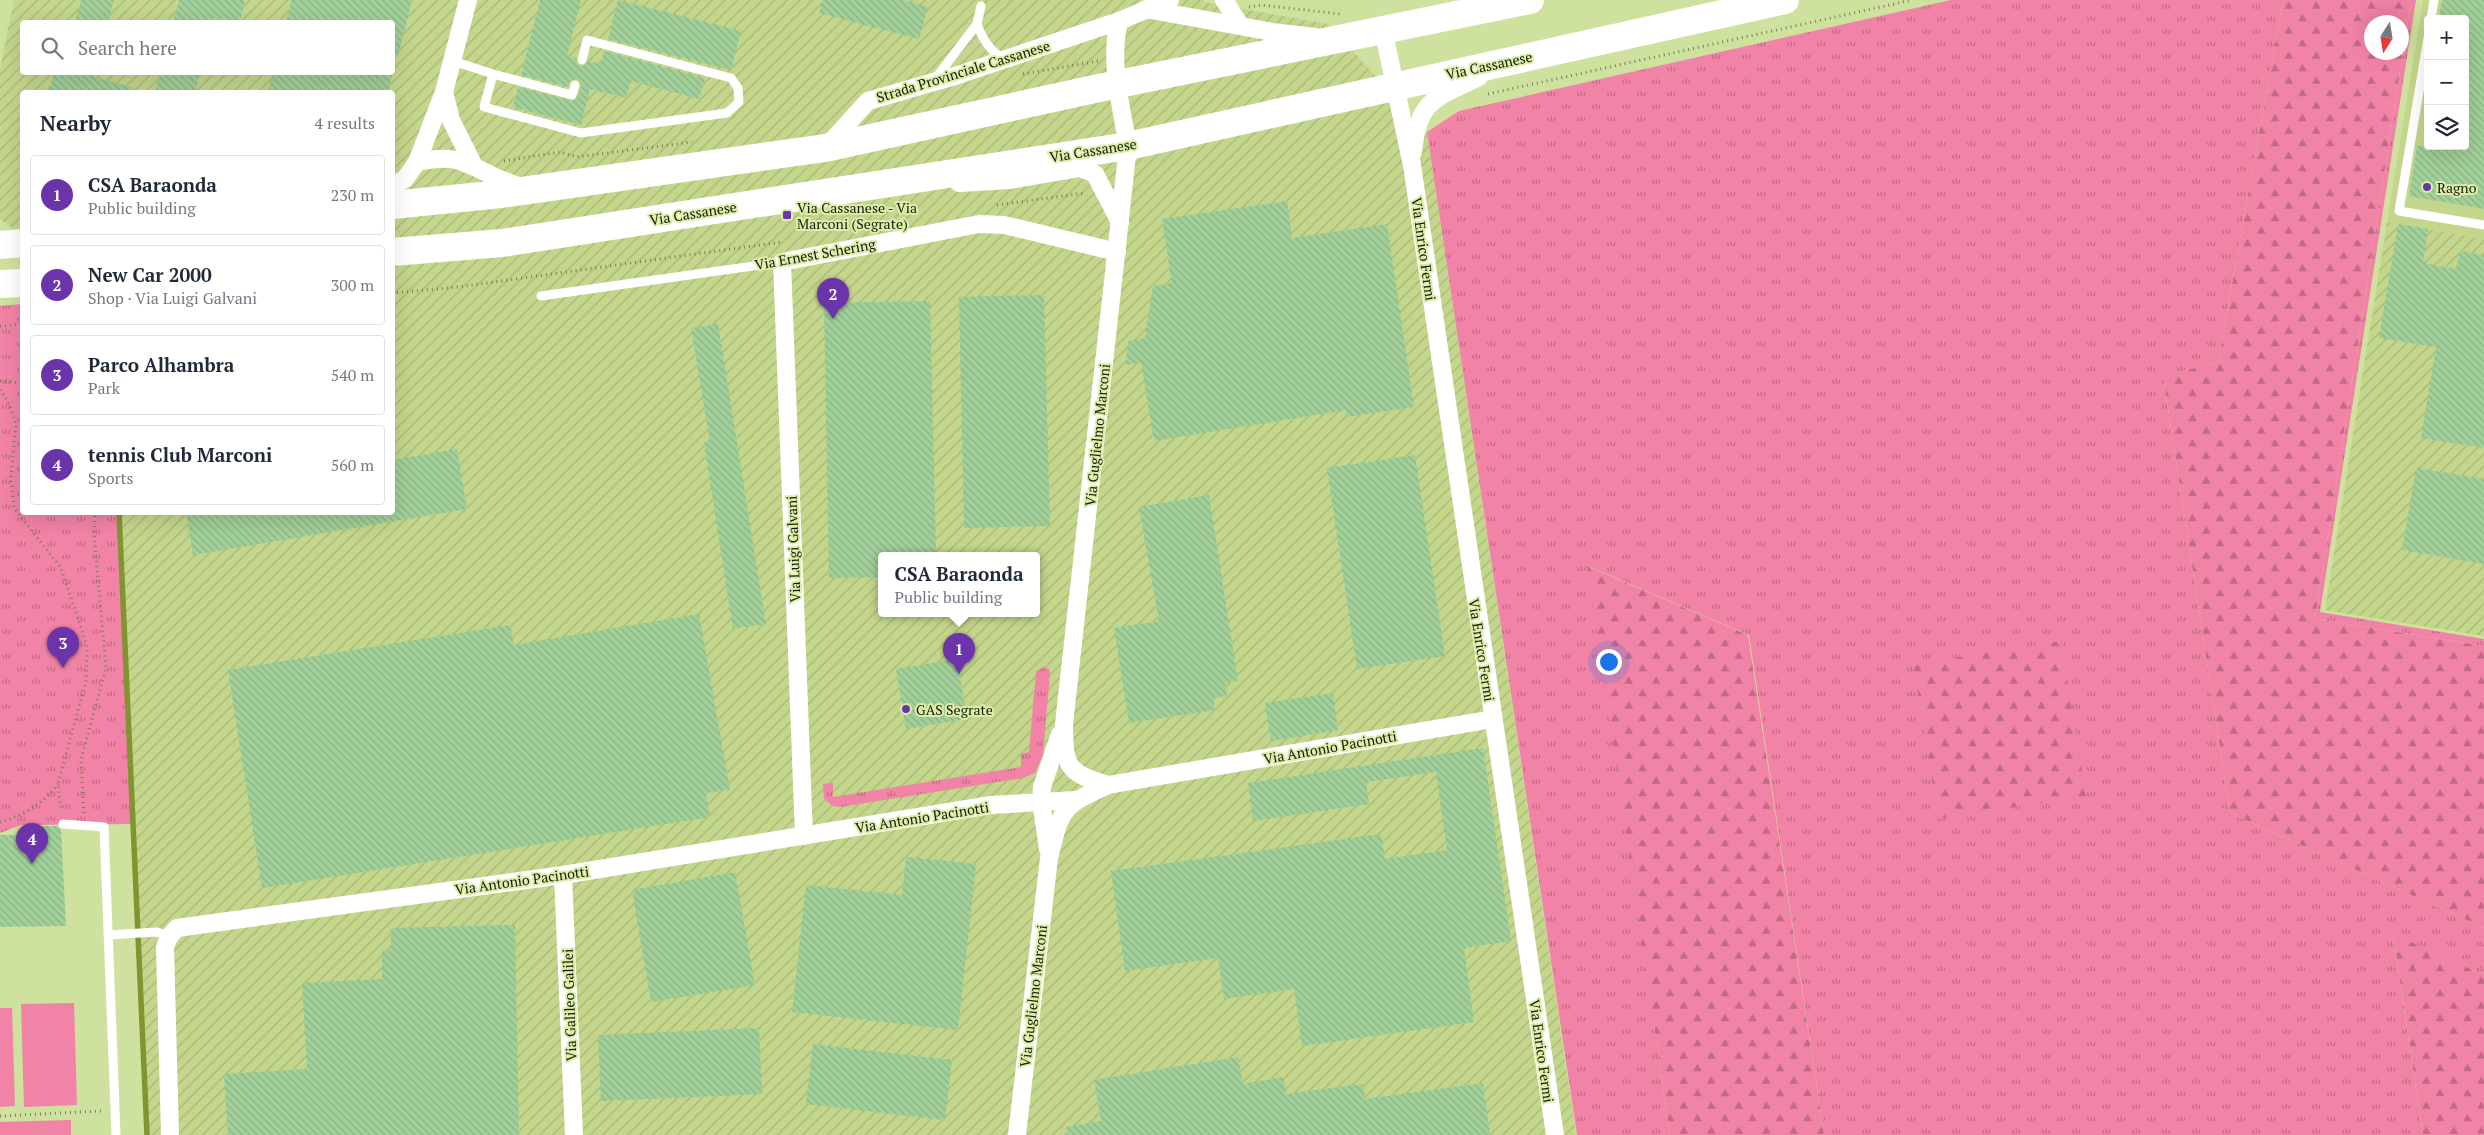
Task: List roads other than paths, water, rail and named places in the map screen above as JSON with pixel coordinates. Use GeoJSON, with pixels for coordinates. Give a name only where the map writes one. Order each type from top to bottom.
{"type":"FeatureCollection","features":[{"type":"Feature","properties":{"kind":"main road"},"geometry":{"type":"LineString","coordinates":[[395,205],[528,190],[825,148],[1118,84],[1530,0]]}},
{"type":"Feature","properties":{"kind":"main road","name":"Via Cassanese"},"geometry":{"type":"LineString","coordinates":[[395,252],[502,243],[1128,146],[1785,0]]}},
{"type":"Feature","properties":{"kind":"main road"},"geometry":{"type":"LineString","coordinates":[[0,245],[20,243]]}},
{"type":"Feature","properties":{"kind":"main road"},"geometry":{"type":"LineString","coordinates":[[0,284],[20,283]]}},
{"type":"Feature","properties":{"kind":"street"},"geometry":{"type":"LineString","coordinates":[[395,184],[405,179],[418,162],[444,92],[468,0]]}},
{"type":"Feature","properties":{"kind":"street","name":"Strada Provinciale Cassanese"},"geometry":{"type":"LineString","coordinates":[[825,148],[868,100],[932,83],[1006,59],[1119,20],[1170,0]]}},
{"type":"Feature","properties":{"kind":"street"},"geometry":{"type":"LineString","coordinates":[[1224,0],[1240,25]]}},
{"type":"Feature","properties":{"kind":"street"},"geometry":{"type":"LineString","coordinates":[[1146,9],[1272,32],[1334,39]]}},
{"type":"Feature","properties":{"kind":"street"},"geometry":{"type":"LineString","coordinates":[[1119,20],[1116,32],[1118,84],[1128,146]]}},
{"type":"Feature","properties":{"kind":"street","name":"Via Enrico Fermi"},"geometry":{"type":"LineString","coordinates":[[1383,29],[1412,165],[1555,1135]]}},
{"type":"Feature","properties":{"kind":"street","name":"Via Enrico Fermi"},"geometry":{"type":"LineString","coordinates":[[1412,165],[1417,125],[1433,100],[1504,61]]}},
{"type":"Feature","properties":{"kind":"street"},"geometry":{"type":"LineString","coordinates":[[444,92],[451,120],[472,164]]}},
{"type":"Feature","properties":{"kind":"street","name":"Via Guglielmo Marconi"},"geometry":{"type":"LineString","coordinates":[[1108,785],[1083,778],[1073,770],[1064,753],[1064,724],[1128,146]]}},
{"type":"Feature","properties":{"kind":"street"},"geometry":{"type":"LineString","coordinates":[[418,162],[446,158],[472,164],[488,174],[528,190]]}},
{"type":"Feature","properties":{"kind":"street"},"geometry":{"type":"LineString","coordinates":[[932,176],[964,184],[1010,180],[1080,168],[1095,174],[1120,222]]}},
{"type":"Feature","properties":{"kind":"street","name":"Via Ernest Schering"},"geometry":{"type":"LineString","coordinates":[[782,262],[979,224],[1004,225],[1117,252]]}},
{"type":"Feature","properties":{"kind":"street"},"geometry":{"type":"LineString","coordinates":[[0,241],[20,235]]}},
{"type":"Feature","properties":{"kind":"street","name":"Via Luigi Galvani"},"geometry":{"type":"LineString","coordinates":[[782,262],[804,836]]}},
{"type":"Feature","properties":{"kind":"street","name":"Via Antonio Pacinotti"},"geometry":{"type":"LineString","coordinates":[[1108,785],[1493,719]]}},
{"type":"Feature","properties":{"kind":"street","name":"Via Guglielmo Marconi"},"geometry":{"type":"LineString","coordinates":[[1049,858],[1040,801],[1049,766],[1064,724]]}},
{"type":"Feature","properties":{"kind":"street","name":"Via Guglielmo Marconi"},"geometry":{"type":"LineString","coordinates":[[1017,1135],[1049,858],[1057,825],[1065,810],[1076,800],[1108,785]]}},
{"type":"Feature","properties":{"kind":"street","name":"Via Antonio Pacinotti"},"geometry":{"type":"LineString","coordinates":[[163,934],[177,928],[563,875],[991,805],[1076,800]]}},
{"type":"Feature","properties":{"kind":"street","name":"Via Galileo Galilei"},"geometry":{"type":"LineString","coordinates":[[563,875],[574,1135]]}},
{"type":"Feature","properties":{"kind":"street"},"geometry":{"type":"LineString","coordinates":[[163,934],[165,947],[170,1135]]}},
{"type":"Feature","properties":{"kind":"lane"},"geometry":{"type":"LineString","coordinates":[[2432,15],[2434,0]]}},
{"type":"Feature","properties":{"kind":"lane"},"geometry":{"type":"LineString","coordinates":[[932,83],[977,24],[981,6]]}},
{"type":"Feature","properties":{"kind":"lane"},"geometry":{"type":"LineString","coordinates":[[977,24],[988,47],[995,54],[1006,59]]}},
{"type":"Feature","properties":{"kind":"lane"},"geometry":{"type":"LineString","coordinates":[[493,74],[484,107],[581,133],[728,113],[739,102],[738,88],[731,78],[587,40],[582,60]]}},
{"type":"Feature","properties":{"kind":"lane"},"geometry":{"type":"LineString","coordinates":[[2424,60],[2399,211],[2484,225]]}},
{"type":"Feature","properties":{"kind":"lane"},"geometry":{"type":"LineString","coordinates":[[452,61],[572,95],[575,85]]}},
{"type":"Feature","properties":{"kind":"lane","name":"Via Ernest Schering"},"geometry":{"type":"LineString","coordinates":[[541,296],[782,262]]}},
{"type":"Feature","properties":{"kind":"lane"},"geometry":{"type":"LineString","coordinates":[[63,824],[104,827],[116,1135]]}},
{"type":"Feature","properties":{"kind":"lane"},"geometry":{"type":"LineString","coordinates":[[108,935],[163,934]]}},
{"type":"Feature","properties":{"kind":"waterway"},"geometry":{"type":"LineString","coordinates":[[119,515],[147,1135]]}},
{"type":"Feature","properties":{"kind":"place","name":"Ragno"},"geometry":{"type":"Point","coordinates":[2427,187]}},
{"type":"Feature","properties":{"kind":"place","name":"Via Cassanese - Via Marconi (Segrate)"},"geometry":{"type":"Point","coordinates":[787,215]}},
{"type":"Feature","properties":{"kind":"place","name":"New Car 2000"},"geometry":{"type":"Point","coordinates":[833,319]}},
{"type":"Feature","properties":{"kind":"place","name":"Parco Alhambra"},"geometry":{"type":"Point","coordinates":[63,668]}},
{"type":"Feature","properties":{"kind":"place","name":"CSA Baraonda"},"geometry":{"type":"Point","coordinates":[959,674]}},
{"type":"Feature","properties":{"kind":"place","name":"GAS Segrate"},"geometry":{"type":"Point","coordinates":[906,709]}},
{"type":"Feature","properties":{"kind":"place","name":"tennis Club Marconi"},"geometry":{"type":"Point","coordinates":[32,864]}}]}
